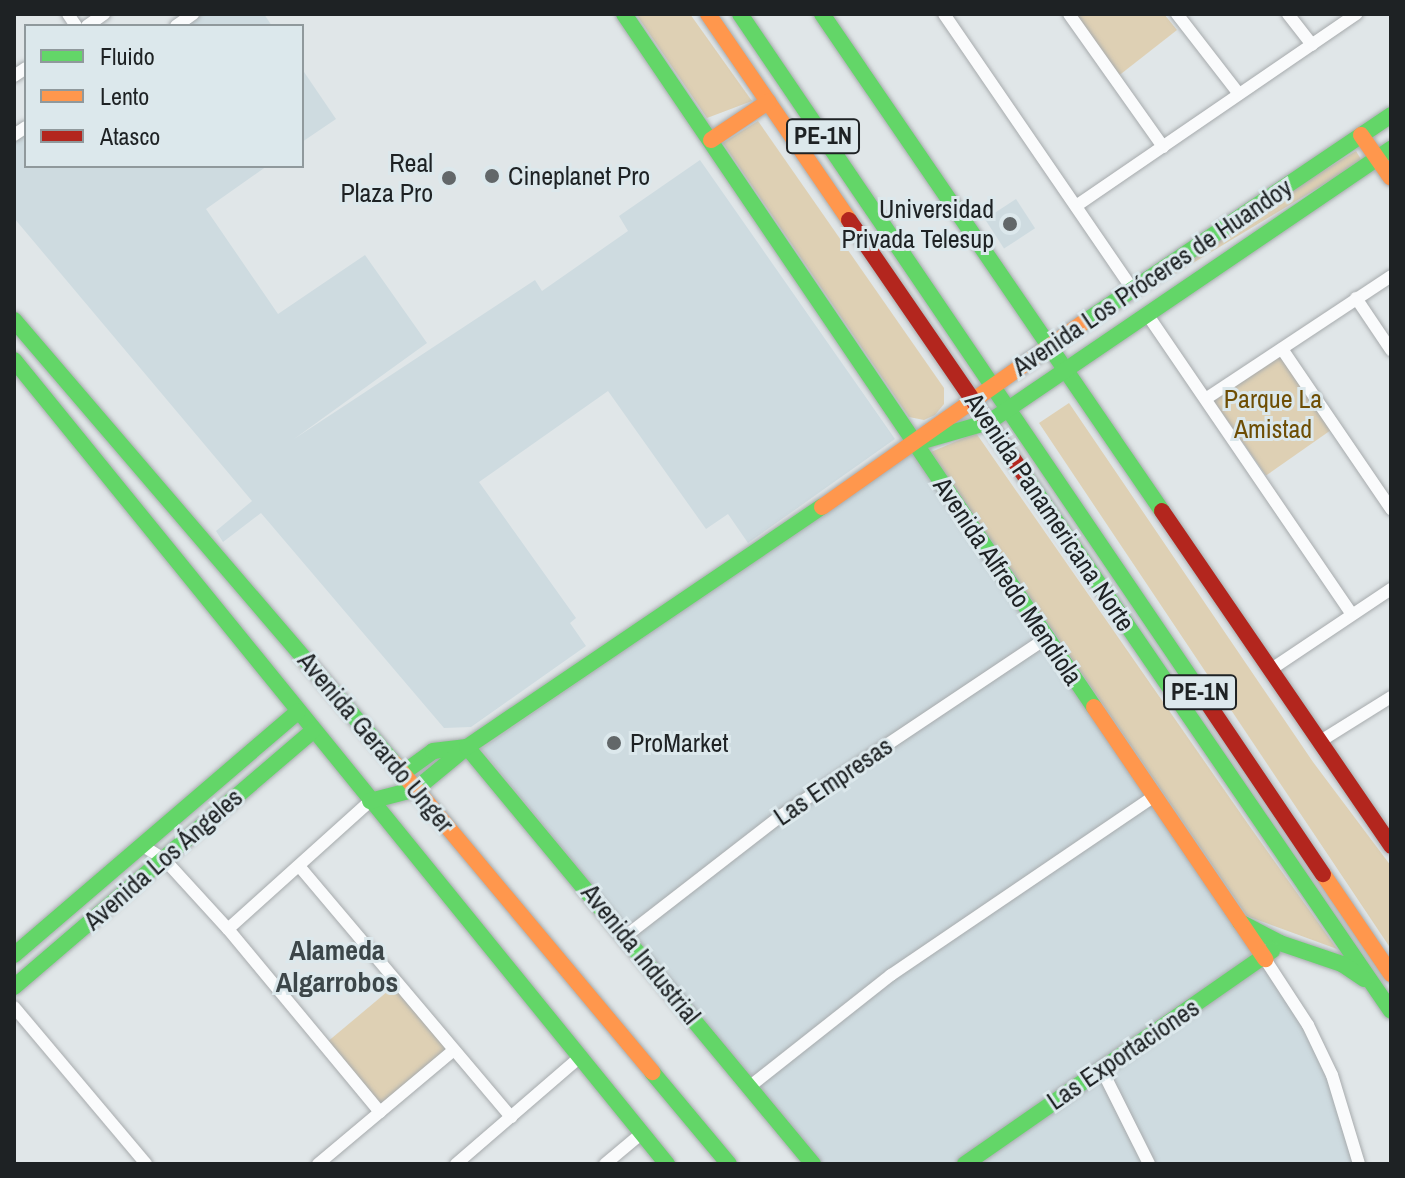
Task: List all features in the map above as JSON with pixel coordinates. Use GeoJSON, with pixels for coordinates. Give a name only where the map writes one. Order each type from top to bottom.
{"type":"FeatureCollection","features":[{"type":"Feature","properties":{"kind":"main road","name":"Avenida Alfredo Mendiola"},"geometry":{"type":"LineString","coordinates":[[624,14],[1265,959]]}},
{"type":"Feature","properties":{"kind":"main road","name":"Avenida Panamericana Norte"},"geometry":{"type":"LineString","coordinates":[[708,14],[1391,1011]]}},
{"type":"Feature","properties":{"kind":"main road","name":"Avenida Panamericana Norte"},"geometry":{"type":"LineString","coordinates":[[740,14],[1391,974]]}},
{"type":"Feature","properties":{"kind":"main road"},"geometry":{"type":"LineString","coordinates":[[822,14],[1391,846]]}},
{"type":"Feature","properties":{"kind":"main road"},"geometry":{"type":"LineString","coordinates":[[711,140],[768,102]]}},
{"type":"Feature","properties":{"kind":"main road","name":"Avenida Los Próceres de Huandoy"},"geometry":{"type":"LineString","coordinates":[[370,801],[420,787],[467,747],[916,443],[973,398],[1391,115]]}},
{"type":"Feature","properties":{"kind":"main road"},"geometry":{"type":"LineString","coordinates":[[1361,135],[1384,154],[1391,178]]}},
{"type":"Feature","properties":{"kind":"main road","name":"Avenida Los Próceres de Huandoy"},"geometry":{"type":"LineString","coordinates":[[916,443],[989,422],[1384,154]]}},
{"type":"Feature","properties":{"kind":"main road","name":"Avenida Gerardo Unger"},"geometry":{"type":"LineString","coordinates":[[17,327],[403,773],[420,787],[729,1164]]}},
{"type":"Feature","properties":{"kind":"main road","name":"Avenida Gerardo Unger"},"geometry":{"type":"LineString","coordinates":[[14,360],[667,1164]]}},
{"type":"Feature","properties":{"kind":"main road","name":"Avenida Los Ángeles"},"geometry":{"type":"LineString","coordinates":[[14,955],[298,712]]}},
{"type":"Feature","properties":{"kind":"main road","name":"Avenida Los Ángeles"},"geometry":{"type":"LineString","coordinates":[[14,987],[313,731]]}},
{"type":"Feature","properties":{"kind":"main road","name":"Avenida Los Próceres de Huandoy"},"geometry":{"type":"LineString","coordinates":[[403,773],[433,751],[467,747]]}},
{"type":"Feature","properties":{"kind":"main road","name":"Avenida Industrial"},"geometry":{"type":"LineString","coordinates":[[467,747],[627,935],[813,1164]]}},
{"type":"Feature","properties":{"kind":"main road"},"geometry":{"type":"LineString","coordinates":[[234,767],[249,785]]}},
{"type":"Feature","properties":{"kind":"main road"},"geometry":{"type":"LineString","coordinates":[[1240,922],[1280,943],[1342,964],[1375,987]]}},
{"type":"Feature","properties":{"kind":"main road","name":"Las Exportaciones"},"geometry":{"type":"LineString","coordinates":[[965,1164],[1101,1068],[1265,959],[1280,943]]}},
{"type":"Feature","properties":{"kind":"street"},"geometry":{"type":"LineString","coordinates":[[944,14],[1134,291]]}},
{"type":"Feature","properties":{"kind":"street"},"geometry":{"type":"LineString","coordinates":[[1069,14],[1163,147]]}},
{"type":"Feature","properties":{"kind":"street"},"geometry":{"type":"LineString","coordinates":[[1177,14],[1239,94]]}},
{"type":"Feature","properties":{"kind":"street"},"geometry":{"type":"LineString","coordinates":[[1288,14],[1312,45]]}},
{"type":"Feature","properties":{"kind":"street"},"geometry":{"type":"LineString","coordinates":[[1076,206],[1356,14]]}},
{"type":"Feature","properties":{"kind":"street"},"geometry":{"type":"LineString","coordinates":[[1207,398],[1391,276]]}},
{"type":"Feature","properties":{"kind":"street"},"geometry":{"type":"LineString","coordinates":[[1356,298],[1391,350]]}},
{"type":"Feature","properties":{"kind":"street"},"geometry":{"type":"LineString","coordinates":[[1147,314],[1352,614]]}},
{"type":"Feature","properties":{"kind":"street"},"geometry":{"type":"LineString","coordinates":[[1282,349],[1391,509]]}},
{"type":"Feature","properties":{"kind":"street"},"geometry":{"type":"LineString","coordinates":[[1270,670],[1391,589]]}},
{"type":"Feature","properties":{"kind":"street","name":"Las Empresas"},"geometry":{"type":"LineString","coordinates":[[627,935],[779,817],[1046,638]]}},
{"type":"Feature","properties":{"kind":"street"},"geometry":{"type":"LineString","coordinates":[[1319,742],[1391,697]]}},
{"type":"Feature","properties":{"kind":"street"},"geometry":{"type":"LineString","coordinates":[[749,1087],[891,975],[1153,797]]}},
{"type":"Feature","properties":{"kind":"street"},"geometry":{"type":"LineString","coordinates":[[228,929],[370,801]]}},
{"type":"Feature","properties":{"kind":"street"},"geometry":{"type":"LineString","coordinates":[[143,846],[164,859],[228,929],[380,1112]]}},
{"type":"Feature","properties":{"kind":"street"},"geometry":{"type":"LineString","coordinates":[[299,866],[511,1117]]}},
{"type":"Feature","properties":{"kind":"street","name":"Avenida Alfredo Mendiola"},"geometry":{"type":"LineString","coordinates":[[1265,959],[1308,1025],[1332,1075],[1359,1164]]}},
{"type":"Feature","properties":{"kind":"street"},"geometry":{"type":"LineString","coordinates":[[14,1007],[146,1164]]}},
{"type":"Feature","properties":{"kind":"street"},"geometry":{"type":"LineString","coordinates":[[318,1164],[454,1050]]}},
{"type":"Feature","properties":{"kind":"street"},"geometry":{"type":"LineString","coordinates":[[461,1162],[581,1056]]}},
{"type":"Feature","properties":{"kind":"street"},"geometry":{"type":"LineString","coordinates":[[1101,1068],[1149,1164]]}},
{"type":"Feature","properties":{"kind":"street"},"geometry":{"type":"LineString","coordinates":[[605,1164],[642,1133]]}},
{"type":"Feature","properties":{"kind":"shaded area"},"geometry":{"type":"Polygon","coordinates":[[[203,14],[264,14],[271,24],[189,24],[203,14]]]}},
{"type":"Feature","properties":{"kind":"shaded area"},"geometry":{"type":"Polygon","coordinates":[[[304,72],[336,119],[304,141],[304,72]]]}},
{"type":"Feature","properties":{"kind":"shaded area"},"geometry":{"type":"Polygon","coordinates":[[[24,136],[24,168],[264,168],[206,209],[278,314],[365,255],[427,343],[294,439],[535,280],[542,291],[628,231],[619,216],[700,160],[895,439],[748,543],[728,514],[706,529],[608,391],[479,482],[576,618],[570,623],[586,646],[471,727],[444,728],[261,513],[223,542],[216,531],[252,501],[14,218],[14,143],[24,136]]]}},
{"type":"Feature","properties":{"kind":"shaded area","name":"Universidad Privada Telesup"},"geometry":{"type":"Polygon","coordinates":[[[1016,199],[1035,228],[1004,249],[985,219],[1016,199]]]}},
{"type":"Feature","properties":{"kind":"shaded area"},"geometry":{"type":"Polygon","coordinates":[[[914,450],[1289,1003],[1325,1071],[1355,1164],[820,1164],[481,749],[914,450]]]}},
{"type":"Feature","properties":{"kind":"green space"},"geometry":{"type":"Polygon","coordinates":[[[636,14],[690,14],[752,101],[707,118],[636,14]]]}},
{"type":"Feature","properties":{"kind":"green space"},"geometry":{"type":"Polygon","coordinates":[[[1074,14],[1164,14],[1177,30],[1117,77],[1074,14]]]}},
{"type":"Feature","properties":{"kind":"green space"},"geometry":{"type":"Polygon","coordinates":[[[758,121],[944,388],[944,404],[935,415],[924,420],[909,417],[723,143],[758,121]]]}},
{"type":"Feature","properties":{"kind":"green space"},"geometry":{"type":"Polygon","coordinates":[[[1356,151],[1362,161],[1064,341],[1058,330],[1356,151]]]}},
{"type":"Feature","properties":{"kind":"green space","name":"Parque La Amistad"},"geometry":{"type":"Polygon","coordinates":[[[1281,354],[1333,429],[1266,476],[1214,401],[1281,354]]]}},
{"type":"Feature","properties":{"kind":"green space"},"geometry":{"type":"Polygon","coordinates":[[[1069,403],[1313,762],[1391,866],[1391,949],[1039,423],[1069,403]]]}},
{"type":"Feature","properties":{"kind":"green space"},"geometry":{"type":"Polygon","coordinates":[[[976,433],[1337,949],[1247,916],[931,452],[976,433]]]}},
{"type":"Feature","properties":{"kind":"green space"},"geometry":{"type":"Polygon","coordinates":[[[394,986],[447,1049],[381,1104],[328,1041],[394,986]]]}},
{"type":"Feature","properties":{"kind":"traffic: fast"},"geometry":{"type":"LineString","coordinates":[[624,14],[1094,707]]}},
{"type":"Feature","properties":{"kind":"traffic: fast"},"geometry":{"type":"LineString","coordinates":[[740,14],[1196,686]]}},
{"type":"Feature","properties":{"kind":"traffic: fast"},"geometry":{"type":"LineString","coordinates":[[822,14],[1162,511]]}},
{"type":"Feature","properties":{"kind":"traffic: fast"},"geometry":{"type":"LineString","coordinates":[[1083,323],[1391,115]]}},
{"type":"Feature","properties":{"kind":"traffic: fast"},"geometry":{"type":"LineString","coordinates":[[926,440],[989,422],[1391,149]]}},
{"type":"Feature","properties":{"kind":"traffic: fast"},"geometry":{"type":"LineString","coordinates":[[14,320],[394,763]]}},
{"type":"Feature","properties":{"kind":"traffic: fast"},"geometry":{"type":"LineString","coordinates":[[14,360],[667,1164]]}},
{"type":"Feature","properties":{"kind":"traffic: fast"},"geometry":{"type":"LineString","coordinates":[[1025,476],[1391,1011]]}},
{"type":"Feature","properties":{"kind":"traffic: fast"},"geometry":{"type":"LineString","coordinates":[[370,801],[416,789],[467,747],[822,507]]}},
{"type":"Feature","properties":{"kind":"traffic: fast"},"geometry":{"type":"LineString","coordinates":[[14,955],[298,712]]}},
{"type":"Feature","properties":{"kind":"traffic: fast"},"geometry":{"type":"LineString","coordinates":[[14,987],[313,731]]}},
{"type":"Feature","properties":{"kind":"traffic: fast"},"geometry":{"type":"LineString","coordinates":[[467,747],[813,1164]]}},
{"type":"Feature","properties":{"kind":"traffic: fast"},"geometry":{"type":"LineString","coordinates":[[403,773],[433,751],[467,747]]}},
{"type":"Feature","properties":{"kind":"traffic: fast"},"geometry":{"type":"LineString","coordinates":[[1240,922],[1280,943],[1342,964],[1364,979]]}},
{"type":"Feature","properties":{"kind":"traffic: fast"},"geometry":{"type":"LineString","coordinates":[[965,1164],[1272,951]]}},
{"type":"Feature","properties":{"kind":"traffic: fast"},"geometry":{"type":"LineString","coordinates":[[652,1072],[729,1164]]}},
{"type":"Feature","properties":{"kind":"traffic: slow"},"geometry":{"type":"LineString","coordinates":[[708,14],[849,220]]}},
{"type":"Feature","properties":{"kind":"traffic: slow"},"geometry":{"type":"LineString","coordinates":[[711,140],[768,102]]}},
{"type":"Feature","properties":{"kind":"traffic: slow"},"geometry":{"type":"LineString","coordinates":[[1361,135],[1391,178]]}},
{"type":"Feature","properties":{"kind":"traffic: slow"},"geometry":{"type":"LineString","coordinates":[[822,507],[1083,323]]}},
{"type":"Feature","properties":{"kind":"traffic: slow"},"geometry":{"type":"LineString","coordinates":[[1094,707],[1265,959]]}},
{"type":"Feature","properties":{"kind":"traffic: slow"},"geometry":{"type":"LineString","coordinates":[[394,763],[652,1072]]}},
{"type":"Feature","properties":{"kind":"traffic: slow"},"geometry":{"type":"LineString","coordinates":[[1323,874],[1391,974]]}},
{"type":"Feature","properties":{"kind":"traffic: jam"},"geometry":{"type":"LineString","coordinates":[[849,220],[1025,476]]}},
{"type":"Feature","properties":{"kind":"traffic: jam"},"geometry":{"type":"LineString","coordinates":[[1162,511],[1391,846]]}},
{"type":"Feature","properties":{"kind":"traffic: jam"},"geometry":{"type":"LineString","coordinates":[[1196,686],[1323,874]]}},
{"type":"Feature","properties":{"kind":"place","name":"Cineplanet Pro"},"geometry":{"type":"Point","coordinates":[492,176]}},
{"type":"Feature","properties":{"kind":"place","name":"Real Plaza Pro"},"geometry":{"type":"Point","coordinates":[449,178]}},
{"type":"Feature","properties":{"kind":"place","name":"Universidad Privada Telesup"},"geometry":{"type":"Point","coordinates":[1010,224]}},
{"type":"Feature","properties":{"kind":"place","name":"ProMarket"},"geometry":{"type":"Point","coordinates":[614,743]}},
{"type":"Feature","properties":{"kind":"district","name":"Alameda Algarrobos"},"geometry":{"type":"Point","coordinates":[337,966]}}]}
